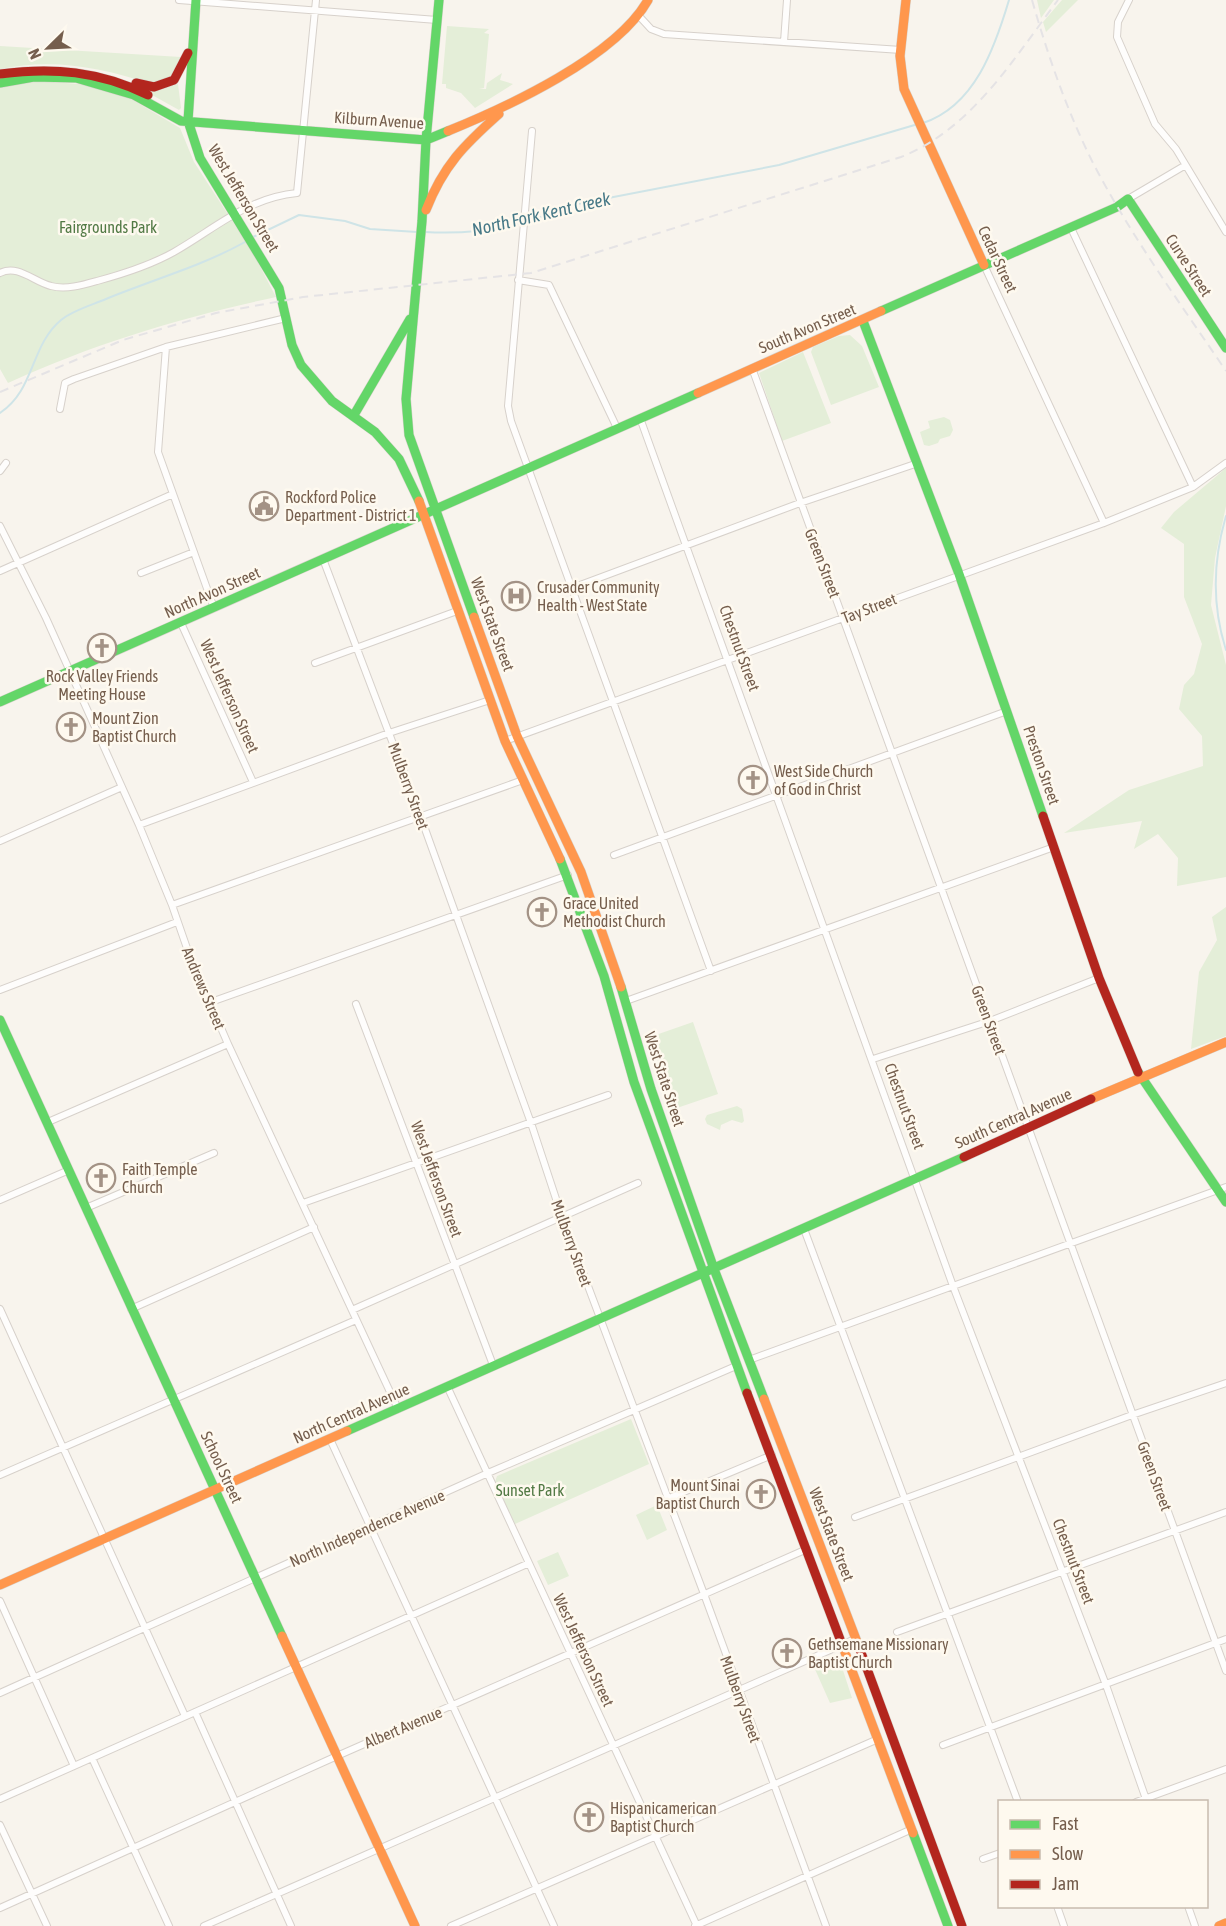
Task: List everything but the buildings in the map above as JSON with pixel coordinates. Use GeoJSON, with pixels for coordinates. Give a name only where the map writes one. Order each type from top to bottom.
{"type":"FeatureCollection","features":[{"type":"Feature","properties":{"kind":"main road","name":"West State Street"},"geometry":{"type":"LineString","coordinates":[[439,0],[405,419],[408,435],[518,736],[581,872],[626,1001],[642,1063],[714,1269],[962,1926]]}},
{"type":"Feature","properties":{"kind":"main road"},"geometry":{"type":"LineString","coordinates":[[639,16],[648,0]]}},
{"type":"Feature","properties":{"kind":"main road","name":"Cedar Street"},"geometry":{"type":"LineString","coordinates":[[906,0],[901,50],[901,79],[913,111],[984,265]]}},
{"type":"Feature","properties":{"kind":"main road","name":"West Jefferson Street"},"geometry":{"type":"LineString","coordinates":[[195,1],[188,121],[200,158],[257,249],[283,300],[287,318]]}},
{"type":"Feature","properties":{"kind":"main road","name":"Kilburn Avenue"},"geometry":{"type":"LineString","coordinates":[[0,83],[34,77],[59,76],[97,82],[134,95],[172,117],[188,121],[426,140],[507,107],[607,46],[639,16]]}},
{"type":"Feature","properties":{"kind":"main road"},"geometry":{"type":"LineString","coordinates":[[109,76],[143,85],[163,86],[174,80],[181,71],[193,42]]}},
{"type":"Feature","properties":{"kind":"main road","name":"Kilburn Avenue"},"geometry":{"type":"LineString","coordinates":[[0,74],[50,68],[109,76],[155,99],[188,121]]}},
{"type":"Feature","properties":{"kind":"main road"},"geometry":{"type":"LineString","coordinates":[[421,226],[437,179],[448,161],[507,107]]}},
{"type":"Feature","properties":{"kind":"main road","name":"South Avon Street"},"geometry":{"type":"LineString","coordinates":[[436,508],[1118,207],[1128,198]]}},
{"type":"Feature","properties":{"kind":"main road","name":"Curve Street"},"geometry":{"type":"LineString","coordinates":[[1128,198],[1226,348]]}},
{"type":"Feature","properties":{"kind":"main road"},"geometry":{"type":"LineString","coordinates":[[354,415],[413,313]]}},
{"type":"Feature","properties":{"kind":"main road","name":"West State Street"},"geometry":{"type":"LineString","coordinates":[[287,318],[292,345],[301,365],[332,400],[354,415],[399,459],[424,513],[505,741],[555,842],[568,875],[604,976],[634,1082],[702,1274],[808,1549],[948,1926]]}},
{"type":"Feature","properties":{"kind":"main road","name":"Preston Street"},"geometry":{"type":"LineString","coordinates":[[863,321],[959,574],[1099,978],[1136,1069],[1222,1189],[1226,1202]]}},
{"type":"Feature","properties":{"kind":"main road","name":"North Avon Street"},"geometry":{"type":"LineString","coordinates":[[0,702],[436,508]]}},
{"type":"Feature","properties":{"kind":"main road","name":"School Street"},"geometry":{"type":"LineString","coordinates":[[0,1020],[415,1926]]}},
{"type":"Feature","properties":{"kind":"main road","name":"South Central Avenue"},"geometry":{"type":"LineString","coordinates":[[714,1269],[916,1180],[1026,1126],[1226,1042]]}},
{"type":"Feature","properties":{"kind":"main road","name":"North Central Avenue"},"geometry":{"type":"LineString","coordinates":[[0,1586],[493,1365],[714,1269]]}},
{"type":"Feature","properties":{"kind":"main road"},"geometry":{"type":"LineString","coordinates":[[1219,1926],[1226,1923]]}},
{"type":"Feature","properties":{"kind":"street"},"geometry":{"type":"LineString","coordinates":[[180,0],[437,20]]}},
{"type":"Feature","properties":{"kind":"street"},"geometry":{"type":"LineString","coordinates":[[0,273],[14,270],[51,286],[71,286],[98,281],[164,257],[233,213],[262,199],[297,193],[316,0]]}},
{"type":"Feature","properties":{"kind":"street"},"geometry":{"type":"LineString","coordinates":[[784,42],[787,0]]}},
{"type":"Feature","properties":{"kind":"street"},"geometry":{"type":"LineString","coordinates":[[1129,0],[1118,22],[1117,37],[1155,123],[1176,149],[1184,166],[1226,232]]}},
{"type":"Feature","properties":{"kind":"street"},"geometry":{"type":"LineString","coordinates":[[639,16],[651,29],[664,34],[901,50]]}},
{"type":"Feature","properties":{"kind":"street"},"geometry":{"type":"LineString","coordinates":[[532,131],[508,406],[511,421],[711,971]]}},
{"type":"Feature","properties":{"kind":"street","name":"South Avon Street"},"geometry":{"type":"LineString","coordinates":[[1128,198],[1184,166]]}},
{"type":"Feature","properties":{"kind":"street"},"geometry":{"type":"LineString","coordinates":[[1071,228],[1193,487]]}},
{"type":"Feature","properties":{"kind":"street","name":"Cedar Street"},"geometry":{"type":"LineString","coordinates":[[984,265],[1104,523]]}},
{"type":"Feature","properties":{"kind":"street"},"geometry":{"type":"LineString","coordinates":[[518,280],[549,285],[617,428]]}},
{"type":"Feature","properties":{"kind":"street"},"geometry":{"type":"LineString","coordinates":[[60,409],[65,383],[166,346],[287,318]]}},
{"type":"Feature","properties":{"kind":"street"},"geometry":{"type":"LineString","coordinates":[[166,346],[158,452],[214,608]]}},
{"type":"Feature","properties":{"kind":"street","name":"Green Street"},"geometry":{"type":"LineString","coordinates":[[752,368],[1226,1671]]}},
{"type":"Feature","properties":{"kind":"street","name":"Chestnut Street"},"geometry":{"type":"LineString","coordinates":[[640,418],[953,1286],[1106,1685],[1147,1800]]}},
{"type":"Feature","properties":{"kind":"street"},"geometry":{"type":"LineString","coordinates":[[0,471],[6,462]]}},
{"type":"Feature","properties":{"kind":"street"},"geometry":{"type":"LineString","coordinates":[[572,588],[800,503],[918,463]]}},
{"type":"Feature","properties":{"kind":"street","name":"Tay Street"},"geometry":{"type":"LineString","coordinates":[[505,741],[1104,523],[1193,487],[1226,463]]}},
{"type":"Feature","properties":{"kind":"street"},"geometry":{"type":"LineString","coordinates":[[0,572],[173,494]]}},
{"type":"Feature","properties":{"kind":"street","name":"Andrews Street"},"geometry":{"type":"LineString","coordinates":[[0,526],[139,825],[228,1044],[398,1409]]}},
{"type":"Feature","properties":{"kind":"street"},"geometry":{"type":"LineString","coordinates":[[141,573],[194,552]]}},
{"type":"Feature","properties":{"kind":"street","name":"Mulberry Street"},"geometry":{"type":"LineString","coordinates":[[322,559],[420,815],[454,915],[531,1123],[562,1217],[704,1594],[825,1926]]}},
{"type":"Feature","properties":{"kind":"street"},"geometry":{"type":"LineString","coordinates":[[315,663],[457,611]]}},
{"type":"Feature","properties":{"kind":"street","name":"West Jefferson Street"},"geometry":{"type":"LineString","coordinates":[[181,623],[253,782]]}},
{"type":"Feature","properties":{"kind":"street"},"geometry":{"type":"LineString","coordinates":[[139,825],[389,733],[490,699]]}},
{"type":"Feature","properties":{"kind":"street"},"geometry":{"type":"LineString","coordinates":[[614,855],[1007,711]]}},
{"type":"Feature","properties":{"kind":"street"},"geometry":{"type":"LineString","coordinates":[[172,905],[523,780]]}},
{"type":"Feature","properties":{"kind":"street"},"geometry":{"type":"LineString","coordinates":[[0,841],[122,787]]}},
{"type":"Feature","properties":{"kind":"street"},"geometry":{"type":"LineString","coordinates":[[626,1001],[1054,847]]}},
{"type":"Feature","properties":{"kind":"street"},"geometry":{"type":"LineString","coordinates":[[210,1002],[568,875]]}},
{"type":"Feature","properties":{"kind":"street"},"geometry":{"type":"LineString","coordinates":[[0,990],[177,922]]}},
{"type":"Feature","properties":{"kind":"street"},"geometry":{"type":"LineString","coordinates":[[873,1059],[990,1021],[1099,978]]}},
{"type":"Feature","properties":{"kind":"street","name":"West Jefferson Street"},"geometry":{"type":"LineString","coordinates":[[356,1004],[493,1365]]}},
{"type":"Feature","properties":{"kind":"street"},"geometry":{"type":"LineString","coordinates":[[48,1122],[228,1044]]}},
{"type":"Feature","properties":{"kind":"street"},"geometry":{"type":"LineString","coordinates":[[303,1203],[608,1095]]}},
{"type":"Feature","properties":{"kind":"street"},"geometry":{"type":"LineString","coordinates":[[86,1208],[214,1153]]}},
{"type":"Feature","properties":{"kind":"street"},"geometry":{"type":"LineString","coordinates":[[0,1200],[69,1170]]}},
{"type":"Feature","properties":{"kind":"street"},"geometry":{"type":"LineString","coordinates":[[352,1310],[638,1183]]}},
{"type":"Feature","properties":{"kind":"street"},"geometry":{"type":"LineString","coordinates":[[749,1360],[1222,1189]]}},
{"type":"Feature","properties":{"kind":"street"},"geometry":{"type":"LineString","coordinates":[[131,1309],[314,1227]]}},
{"type":"Feature","properties":{"kind":"street"},"geometry":{"type":"LineString","coordinates":[[804,1229],[1017,1800]]}},
{"type":"Feature","properties":{"kind":"street"},"geometry":{"type":"LineString","coordinates":[[0,1310],[185,1716]]}},
{"type":"Feature","properties":{"kind":"street"},"geometry":{"type":"LineString","coordinates":[[0,1475],[356,1320]]}},
{"type":"Feature","properties":{"kind":"street","name":"North Independence Avenue"},"geometry":{"type":"LineString","coordinates":[[0,1693],[256,1577],[371,1528],[488,1473],[736,1366]]}},
{"type":"Feature","properties":{"kind":"street"},"geometry":{"type":"LineString","coordinates":[[855,1517],[1132,1415],[1226,1383]]}},
{"type":"Feature","properties":{"kind":"street","name":"West Jefferson Street"},"geometry":{"type":"LineString","coordinates":[[447,1386],[527,1564],[696,1926]]}},
{"type":"Feature","properties":{"kind":"street"},"geometry":{"type":"LineString","coordinates":[[330,1439],[554,1926]]}},
{"type":"Feature","properties":{"kind":"street"},"geometry":{"type":"LineString","coordinates":[[667,1499],[772,1455]]}},
{"type":"Feature","properties":{"kind":"street"},"geometry":{"type":"LineString","coordinates":[[897,1632],[1226,1512]]}},
{"type":"Feature","properties":{"kind":"street","name":"Albert Avenue"},"geometry":{"type":"LineString","coordinates":[[0,1908],[337,1756],[808,1549]]}},
{"type":"Feature","properties":{"kind":"street"},"geometry":{"type":"LineString","coordinates":[[0,1799],[527,1564]]}},
{"type":"Feature","properties":{"kind":"street"},"geometry":{"type":"LineString","coordinates":[[0,1601],[74,1766]]}},
{"type":"Feature","properties":{"kind":"street"},"geometry":{"type":"LineString","coordinates":[[204,1926],[855,1639]]}},
{"type":"Feature","properties":{"kind":"street"},"geometry":{"type":"LineString","coordinates":[[943,1745],[1226,1639]]}},
{"type":"Feature","properties":{"kind":"street"},"geometry":{"type":"LineString","coordinates":[[195,1712],[234,1804],[291,1926]]}},
{"type":"Feature","properties":{"kind":"street"},"geometry":{"type":"LineString","coordinates":[[451,1926],[878,1738]]}},
{"type":"Feature","properties":{"kind":"street"},"geometry":{"type":"LineString","coordinates":[[92,1758],[169,1926]]}},
{"type":"Feature","properties":{"kind":"street"},"geometry":{"type":"LineString","coordinates":[[1147,1800],[1226,1769]]}},
{"type":"Feature","properties":{"kind":"street"},"geometry":{"type":"LineString","coordinates":[[0,1825],[46,1926]]}},
{"type":"Feature","properties":{"kind":"street"},"geometry":{"type":"LineString","coordinates":[[696,1926],[912,1829]]}},
{"type":"Feature","properties":{"kind":"street"},"geometry":{"type":"LineString","coordinates":[[983,1859],[998,1853]]}},
{"type":"Feature","properties":{"kind":"street"},"geometry":{"type":"LineString","coordinates":[[1058,1908],[1064,1926]]}},
{"type":"Feature","properties":{"kind":"street"},"geometry":{"type":"LineString","coordinates":[[1189,1908],[1195,1926]]}},
{"type":"Feature","properties":{"kind":"green space"},"geometry":{"type":"Polygon","coordinates":[[[1037,0],[1054,0],[1041,18],[1037,0]]]}},
{"type":"Feature","properties":{"kind":"green space"},"geometry":{"type":"Polygon","coordinates":[[[1062,0],[1078,0],[1046,32],[1043,22],[1062,0]]]}},
{"type":"Feature","properties":{"kind":"green space"},"geometry":{"type":"Polygon","coordinates":[[[447,26],[489,29],[484,33],[489,34],[484,88],[479,89],[486,89],[487,83],[502,73],[500,80],[513,84],[475,108],[461,93],[446,88],[446,84],[442,84],[447,26]]]}},
{"type":"Feature","properties":{"kind":"green space"},"geometry":{"type":"Polygon","coordinates":[[[0,46],[181,57],[176,74],[151,84],[114,73],[57,64],[0,69],[0,46]]]}},
{"type":"Feature","properties":{"kind":"green space","name":"Fairgrounds Park"},"geometry":{"type":"Polygon","coordinates":[[[41,81],[91,85],[131,99],[180,128],[194,162],[253,253],[276,297],[140,332],[8,383],[0,369],[0,87],[41,81]]]}},
{"type":"Feature","properties":{"kind":"green space"},"geometry":{"type":"Polygon","coordinates":[[[178,84],[181,108],[179,110],[136,86],[158,91],[178,84]]]}},
{"type":"Feature","properties":{"kind":"green space"},"geometry":{"type":"Polygon","coordinates":[[[850,335],[862,346],[879,387],[831,405],[811,352],[813,347],[839,336],[850,335]]]}},
{"type":"Feature","properties":{"kind":"green space"},"geometry":{"type":"Polygon","coordinates":[[[803,352],[831,423],[782,441],[759,373],[803,352]]]}},
{"type":"Feature","properties":{"kind":"green space"},"geometry":{"type":"Polygon","coordinates":[[[944,417],[950,420],[953,430],[950,436],[940,439],[938,443],[924,445],[920,432],[930,428],[928,421],[944,417]]]}},
{"type":"Feature","properties":{"kind":"green space"},"geometry":{"type":"Polygon","coordinates":[[[1226,468],[1226,506],[1215,558],[1211,605],[1226,665],[1226,877],[1177,886],[1178,858],[1158,834],[1134,849],[1142,821],[1064,833],[1129,790],[1203,766],[1202,736],[1179,709],[1184,685],[1194,674],[1202,644],[1184,597],[1184,544],[1161,528],[1174,512],[1226,468]]]}},
{"type":"Feature","properties":{"kind":"green space"},"geometry":{"type":"Polygon","coordinates":[[[1226,907],[1226,1036],[1191,1049],[1199,972],[1217,940],[1212,917],[1226,907]]]}},
{"type":"Feature","properties":{"kind":"green space"},"geometry":{"type":"Polygon","coordinates":[[[693,1022],[718,1094],[674,1109],[650,1037],[693,1022]]]}},
{"type":"Feature","properties":{"kind":"green space"},"geometry":{"type":"Polygon","coordinates":[[[737,1106],[742,1109],[744,1121],[742,1123],[732,1120],[721,1125],[720,1130],[707,1124],[705,1119],[707,1115],[737,1106]]]}},
{"type":"Feature","properties":{"kind":"green space","name":"Sunset Park"},"geometry":{"type":"Polygon","coordinates":[[[631,1419],[649,1464],[515,1524],[495,1482],[497,1476],[631,1419]]]}},
{"type":"Feature","properties":{"kind":"green space"},"geometry":{"type":"Polygon","coordinates":[[[657,1505],[667,1530],[647,1540],[636,1515],[657,1505]]]}},
{"type":"Feature","properties":{"kind":"green space"},"geometry":{"type":"Polygon","coordinates":[[[558,1552],[569,1576],[548,1585],[537,1561],[558,1552]]]}},
{"type":"Feature","properties":{"kind":"green space"},"geometry":{"type":"Polygon","coordinates":[[[839,1658],[852,1698],[830,1703],[814,1667],[839,1658]]]}},
{"type":"Feature","properties":{"kind":"waterway","name":"North Fork Kent Creek"},"geometry":{"type":"LineString","coordinates":[[923,123],[941,115],[969,89],[989,55],[1009,0]]}},
{"type":"Feature","properties":{"kind":"waterway","name":"North Fork Kent Creek"},"geometry":{"type":"LineString","coordinates":[[425,232],[463,232],[500,228],[572,205],[779,165],[918,124]]}},
{"type":"Feature","properties":{"kind":"waterway","name":"North Fork Kent Creek"},"geometry":{"type":"LineString","coordinates":[[253,237],[299,215],[345,221],[370,229],[417,232]]}},
{"type":"Feature","properties":{"kind":"waterway","name":"North Fork Kent Creek"},"geometry":{"type":"LineString","coordinates":[[0,413],[20,392],[43,342],[66,316],[229,251],[245,242]]}},
{"type":"Feature","properties":{"kind":"waterway"},"geometry":{"type":"LineString","coordinates":[[1226,516],[1219,549],[1216,583],[1218,617],[1226,650]]}},
{"type":"Feature","properties":{"kind":"railway"},"geometry":{"type":"LineString","coordinates":[[1032,0],[1059,83],[1093,163],[1140,243],[1226,371]]}},
{"type":"Feature","properties":{"kind":"railway"},"geometry":{"type":"LineString","coordinates":[[0,392],[123,340],[216,313],[303,297],[531,273],[901,157],[926,145],[970,110],[1008,68],[1058,0]]}},
{"type":"Feature","properties":{"kind":"traffic: fast"},"geometry":{"type":"LineString","coordinates":[[196,0],[188,121],[200,158],[279,288],[292,345],[301,365],[332,401],[375,432],[399,459],[419,501]]}},
{"type":"Feature","properties":{"kind":"traffic: fast"},"geometry":{"type":"LineString","coordinates":[[426,140],[439,0]]}},
{"type":"Feature","properties":{"kind":"traffic: fast"},"geometry":{"type":"LineString","coordinates":[[0,83],[34,77],[76,78],[134,95],[181,121],[426,140],[448,131]]}},
{"type":"Feature","properties":{"kind":"traffic: fast"},"geometry":{"type":"LineString","coordinates":[[426,140],[422,221],[406,399],[409,435],[474,617]]}},
{"type":"Feature","properties":{"kind":"traffic: fast"},"geometry":{"type":"LineString","coordinates":[[881,311],[1117,207],[1128,199],[1226,348]]}},
{"type":"Feature","properties":{"kind":"traffic: fast"},"geometry":{"type":"LineString","coordinates":[[354,415],[410,319]]}},
{"type":"Feature","properties":{"kind":"traffic: fast"},"geometry":{"type":"LineString","coordinates":[[863,321],[959,574],[1043,816]]}},
{"type":"Feature","properties":{"kind":"traffic: fast"},"geometry":{"type":"LineString","coordinates":[[0,702],[698,393]]}},
{"type":"Feature","properties":{"kind":"traffic: fast"},"geometry":{"type":"LineString","coordinates":[[560,859],[604,976],[634,1082],[747,1393]]}},
{"type":"Feature","properties":{"kind":"traffic: fast"},"geometry":{"type":"LineString","coordinates":[[621,987],[651,1089],[714,1269],[764,1399]]}},
{"type":"Feature","properties":{"kind":"traffic: fast"},"geometry":{"type":"LineString","coordinates":[[0,1020],[282,1636]]}},
{"type":"Feature","properties":{"kind":"traffic: fast"},"geometry":{"type":"LineString","coordinates":[[1138,1072],[1226,1202]]}},
{"type":"Feature","properties":{"kind":"traffic: fast"},"geometry":{"type":"LineString","coordinates":[[347,1431],[964,1157]]}},
{"type":"Feature","properties":{"kind":"traffic: fast"},"geometry":{"type":"LineString","coordinates":[[913,1833],[948,1926]]}},
{"type":"Feature","properties":{"kind":"traffic: slow"},"geometry":{"type":"LineString","coordinates":[[448,131],[529,94],[586,60],[612,41],[633,21],[648,0]]}},
{"type":"Feature","properties":{"kind":"traffic: slow"},"geometry":{"type":"LineString","coordinates":[[906,0],[900,56],[904,89],[984,265]]}},
{"type":"Feature","properties":{"kind":"traffic: slow"},"geometry":{"type":"LineString","coordinates":[[426,210],[447,168],[475,136],[499,114]]}},
{"type":"Feature","properties":{"kind":"traffic: slow"},"geometry":{"type":"LineString","coordinates":[[698,393],[881,311]]}},
{"type":"Feature","properties":{"kind":"traffic: slow"},"geometry":{"type":"LineString","coordinates":[[419,501],[505,741],[560,859]]}},
{"type":"Feature","properties":{"kind":"traffic: slow"},"geometry":{"type":"LineString","coordinates":[[474,617],[517,736],[581,872],[621,987]]}},
{"type":"Feature","properties":{"kind":"traffic: slow"},"geometry":{"type":"LineString","coordinates":[[1091,1099],[1226,1042]]}},
{"type":"Feature","properties":{"kind":"traffic: slow"},"geometry":{"type":"LineString","coordinates":[[764,1399],[859,1647]]}},
{"type":"Feature","properties":{"kind":"traffic: slow"},"geometry":{"type":"LineString","coordinates":[[0,1585],[347,1431]]}},
{"type":"Feature","properties":{"kind":"traffic: slow"},"geometry":{"type":"LineString","coordinates":[[282,1636],[415,1926]]}},
{"type":"Feature","properties":{"kind":"traffic: slow"},"geometry":{"type":"LineString","coordinates":[[843,1647],[913,1833]]}},
{"type":"Feature","properties":{"kind":"traffic: slow"},"geometry":{"type":"LineString","coordinates":[[1219,1926],[1226,1923]]}},
{"type":"Feature","properties":{"kind":"traffic: jam"},"geometry":{"type":"LineString","coordinates":[[136,83],[154,87],[174,80],[188,53]]}},
{"type":"Feature","properties":{"kind":"traffic: jam"},"geometry":{"type":"LineString","coordinates":[[0,74],[39,71],[76,73],[112,81],[148,95]]}},
{"type":"Feature","properties":{"kind":"traffic: jam"},"geometry":{"type":"LineString","coordinates":[[1043,816],[1099,978],[1138,1072]]}},
{"type":"Feature","properties":{"kind":"traffic: jam"},"geometry":{"type":"LineString","coordinates":[[964,1157],[1091,1099]]}},
{"type":"Feature","properties":{"kind":"traffic: jam"},"geometry":{"type":"LineString","coordinates":[[747,1393],[843,1647]]}},
{"type":"Feature","properties":{"kind":"traffic: jam"},"geometry":{"type":"LineString","coordinates":[[859,1647],[962,1926]]}},
{"type":"Feature","properties":{"kind":"place","name":"Rockford Police Department - District 1"},"geometry":{"type":"Point","coordinates":[264,506]}},
{"type":"Feature","properties":{"kind":"place","name":"Crusader Community Health - West State"},"geometry":{"type":"Point","coordinates":[516,596]}},
{"type":"Feature","properties":{"kind":"place","name":"Rock Valley Friends Meeting House"},"geometry":{"type":"Point","coordinates":[102,648]}},
{"type":"Feature","properties":{"kind":"place","name":"Mount Zion Baptist Church"},"geometry":{"type":"Point","coordinates":[71,727]}},
{"type":"Feature","properties":{"kind":"place","name":"West Side Church of God in Christ"},"geometry":{"type":"Point","coordinates":[753,780]}},
{"type":"Feature","properties":{"kind":"place","name":"Grace United Methodist Church"},"geometry":{"type":"Point","coordinates":[542,912]}},
{"type":"Feature","properties":{"kind":"place","name":"Faith Temple Church"},"geometry":{"type":"Point","coordinates":[101,1178]}},
{"type":"Feature","properties":{"kind":"place","name":"Mount Sinai Baptist Church"},"geometry":{"type":"Point","coordinates":[761,1494]}},
{"type":"Feature","properties":{"kind":"place","name":"Gethsemane Missionary Baptist Church"},"geometry":{"type":"Point","coordinates":[787,1653]}},
{"type":"Feature","properties":{"kind":"place","name":"Hispanicamerican Baptist Church"},"geometry":{"type":"Point","coordinates":[589,1817]}}]}
